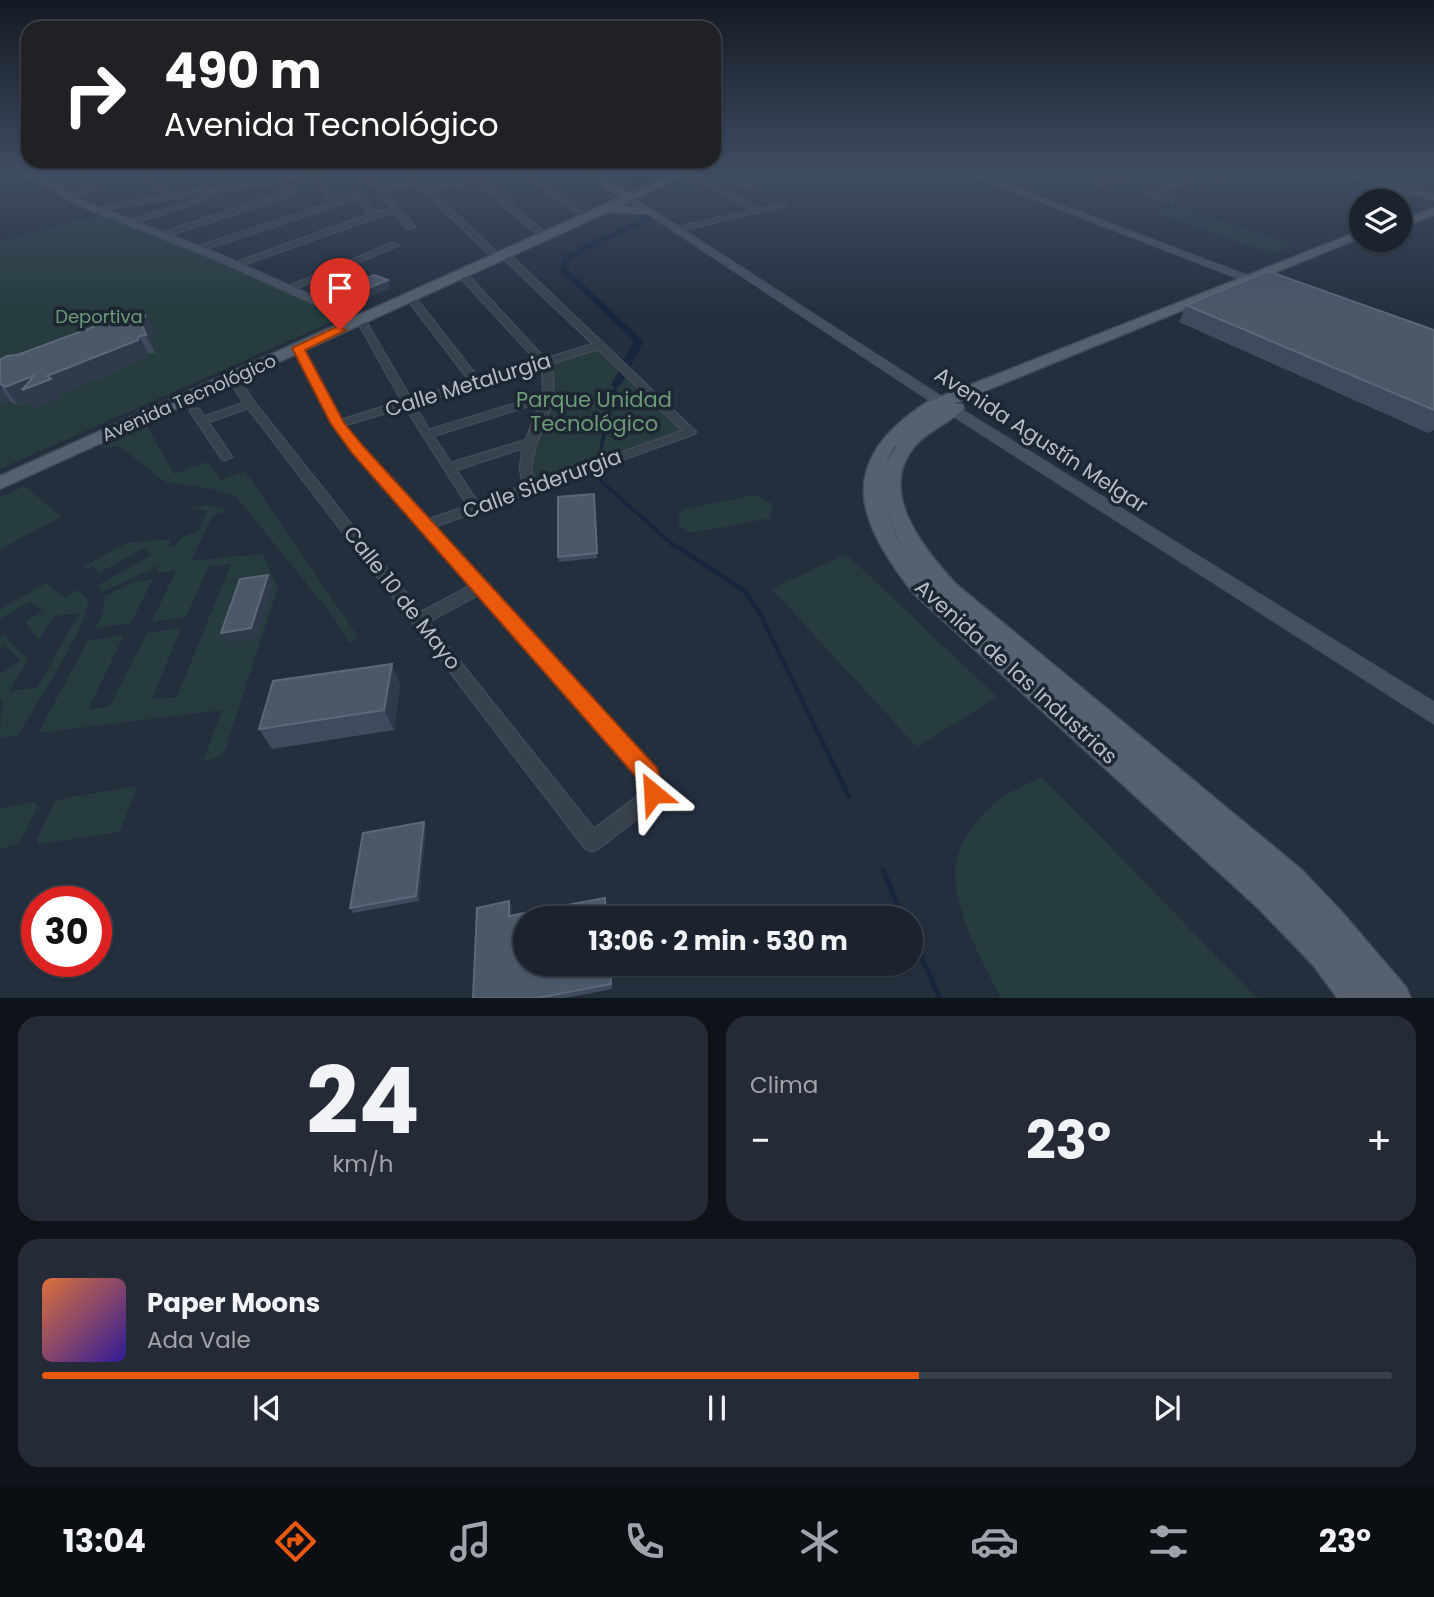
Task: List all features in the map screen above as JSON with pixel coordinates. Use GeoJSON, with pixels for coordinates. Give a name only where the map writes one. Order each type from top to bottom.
{"type":"FeatureCollection","features":[{"type":"Feature","properties":{"kind":"main road"},"geometry":{"type":"LineString","coordinates":[[125,220],[355,317]]}},
{"type":"Feature","properties":{"kind":"main road"},"geometry":{"type":"LineString","coordinates":[[128,220],[132,222]]}},
{"type":"Feature","properties":{"kind":"main road","name":"Avenida Tecnológico"},"geometry":{"type":"LineString","coordinates":[[0,483],[298,348],[355,317],[411,298],[462,274],[560,220]]}},
{"type":"Feature","properties":{"kind":"main road","name":"Avenida Tecnológico"},"geometry":{"type":"LineString","coordinates":[[0,469],[580,220]]}},
{"type":"Feature","properties":{"kind":"main road","name":"Avenida Agustín Melgar"},"geometry":{"type":"LineString","coordinates":[[661,220],[948,406],[1434,714]]}},
{"type":"Feature","properties":{"kind":"main road"},"geometry":{"type":"LineString","coordinates":[[1087,220],[1251,285]]}},
{"type":"Feature","properties":{"kind":"main road","name":"Avenida de las Industrias"},"geometry":{"type":"LineString","coordinates":[[1251,285],[1349,239]]}},
{"type":"Feature","properties":{"kind":"main road","name":"Avenida de las Industrias"},"geometry":{"type":"LineString","coordinates":[[1349,246],[912,419],[883,447],[873,469],[875,512],[902,566],[949,614],[1270,898],[1324,954],[1359,998]]}},
{"type":"Feature","properties":{"kind":"main road","name":"Avenida de las Industrias"},"geometry":{"type":"LineString","coordinates":[[948,406],[910,439],[895,466],[891,501],[900,528],[911,547],[948,590],[1291,881],[1331,922],[1393,998]]}},
{"type":"Feature","properties":{"kind":"street"},"geometry":{"type":"LineString","coordinates":[[132,222],[140,220]]}},
{"type":"Feature","properties":{"kind":"street"},"geometry":{"type":"LineString","coordinates":[[164,235],[211,220]]}},
{"type":"Feature","properties":{"kind":"street"},"geometry":{"type":"LineString","coordinates":[[199,249],[285,220]]}},
{"type":"Feature","properties":{"kind":"street"},"geometry":{"type":"LineString","coordinates":[[237,265],[365,220]]}},
{"type":"Feature","properties":{"kind":"street"},"geometry":{"type":"LineString","coordinates":[[405,220],[411,228]]}},
{"type":"Feature","properties":{"kind":"street"},"geometry":{"type":"LineString","coordinates":[[460,220],[598,346]]}},
{"type":"Feature","properties":{"kind":"street"},"geometry":{"type":"LineString","coordinates":[[525,220],[538,230]]}},
{"type":"Feature","properties":{"kind":"street"},"geometry":{"type":"LineString","coordinates":[[677,230],[722,220]]}},
{"type":"Feature","properties":{"kind":"street"},"geometry":{"type":"LineString","coordinates":[[289,288],[395,245]]}},
{"type":"Feature","properties":{"kind":"street"},"geometry":{"type":"LineString","coordinates":[[462,274],[543,362],[549,373],[550,396],[525,463],[528,488]]}},
{"type":"Feature","properties":{"kind":"street"},"geometry":{"type":"LineString","coordinates":[[411,298],[476,382]]}},
{"type":"Feature","properties":{"kind":"street"},"geometry":{"type":"LineString","coordinates":[[355,317],[426,434],[475,508]]}},
{"type":"Feature","properties":{"kind":"street","name":"Calle Metalurgia"},"geometry":{"type":"LineString","coordinates":[[338,424],[598,346]]}},
{"type":"Feature","properties":{"kind":"street","name":"Calle Siderurgia"},"geometry":{"type":"LineString","coordinates":[[426,525],[689,432],[598,346]]}},
{"type":"Feature","properties":{"kind":"street"},"geometry":{"type":"LineString","coordinates":[[298,348],[338,424],[357,450],[481,587],[419,620]]}},
{"type":"Feature","properties":{"kind":"street","name":"Calle 10 de Mayo"},"geometry":{"type":"LineString","coordinates":[[233,378],[250,404],[592,842],[652,795],[653,784],[649,775],[481,587]]}},
{"type":"Feature","properties":{"kind":"street"},"geometry":{"type":"LineString","coordinates":[[426,434],[550,396]]}},
{"type":"Feature","properties":{"kind":"street"},"geometry":{"type":"LineString","coordinates":[[226,457],[199,416],[250,404]]}},
{"type":"Feature","properties":{"kind":"street"},"geometry":{"type":"LineString","coordinates":[[449,468],[532,442]]}},
{"type":"Feature","properties":{"kind":"green space","name":"Deportiva"},"geometry":{"type":"Polygon","coordinates":[[[80,220],[120,220],[349,314],[0,469],[0,242],[80,220]]]}},
{"type":"Feature","properties":{"kind":"green space"},"geometry":{"type":"Polygon","coordinates":[[[1174,220],[1216,220],[1292,245],[1272,253],[1174,220]]]}},
{"type":"Feature","properties":{"kind":"green space","name":"Parque Unidad Tecnológico"},"geometry":{"type":"Polygon","coordinates":[[[597,348],[689,431],[525,488],[537,415],[527,403],[545,397],[544,362],[597,348]]]}},
{"type":"Feature","properties":{"kind":"green space"},"geometry":{"type":"Polygon","coordinates":[[[147,426],[174,474],[208,462],[221,480],[245,471],[359,638],[349,643],[335,619],[236,496],[213,489],[165,482],[119,446],[99,448],[147,426]]]}},
{"type":"Feature","properties":{"kind":"green space"},"geometry":{"type":"Polygon","coordinates":[[[25,486],[61,517],[0,549],[0,497],[25,486]]]}},
{"type":"Feature","properties":{"kind":"green space"},"geometry":{"type":"Polygon","coordinates":[[[755,495],[771,503],[773,509],[770,510],[770,518],[691,533],[679,526],[679,514],[683,509],[755,495]]]}},
{"type":"Feature","properties":{"kind":"green space"},"geometry":{"type":"Polygon","coordinates":[[[205,505],[225,508],[224,512],[213,515],[191,561],[262,554],[278,587],[225,750],[220,756],[203,762],[222,710],[38,733],[88,641],[124,635],[88,710],[110,706],[147,633],[181,628],[152,699],[177,697],[231,564],[208,567],[186,617],[152,621],[176,571],[156,573],[160,565],[102,592],[98,585],[152,555],[144,548],[99,573],[92,566],[86,570],[83,567],[127,543],[171,539],[168,547],[176,546],[181,538],[199,530],[207,512],[199,509],[182,511],[205,505]]]}},
{"type":"Feature","properties":{"kind":"green space"},"geometry":{"type":"Polygon","coordinates":[[[846,554],[997,697],[917,747],[772,589],[846,554]]]}},
{"type":"Feature","properties":{"kind":"green space"},"geometry":{"type":"Polygon","coordinates":[[[153,579],[131,623],[96,628],[102,616],[105,596],[131,583],[153,579]]]}},
{"type":"Feature","properties":{"kind":"green space"},"geometry":{"type":"Polygon","coordinates":[[[47,583],[64,597],[78,590],[88,601],[85,613],[59,668],[18,735],[0,738],[0,674],[21,661],[5,646],[0,648],[0,638],[4,636],[28,659],[9,691],[37,688],[79,613],[54,616],[39,640],[25,622],[43,611],[30,601],[0,619],[0,609],[47,583]]]}},
{"type":"Feature","properties":{"kind":"green space"},"geometry":{"type":"Polygon","coordinates":[[[1042,777],[1257,998],[1001,998],[966,925],[957,894],[955,866],[969,832],[985,812],[1008,794],[1042,777]]]}},
{"type":"Feature","properties":{"kind":"green space"},"geometry":{"type":"Polygon","coordinates":[[[137,786],[120,832],[39,844],[37,839],[55,802],[137,786]]]}},
{"type":"Feature","properties":{"kind":"green space"},"geometry":{"type":"Polygon","coordinates":[[[35,802],[38,807],[19,843],[0,849],[0,808],[35,802]]]}},
{"type":"Feature","properties":{"kind":"building"},"geometry":{"type":"Polygon","coordinates":[[[1268,271],[1434,330],[1434,410],[1186,305],[1268,271]]]}},
{"type":"Feature","properties":{"kind":"building"},"geometry":{"type":"Polygon","coordinates":[[[374,275],[388,280],[354,294],[341,288],[374,275]]]}},
{"type":"Feature","properties":{"kind":"building"},"geometry":{"type":"Polygon","coordinates":[[[146,315],[138,326],[142,325],[146,335],[139,336],[138,340],[47,376],[51,379],[22,390],[35,375],[5,387],[0,383],[0,360],[7,356],[17,355],[99,325],[132,322],[146,315]]]}},
{"type":"Feature","properties":{"kind":"building"},"geometry":{"type":"Polygon","coordinates":[[[594,494],[597,553],[558,557],[558,497],[594,494]]]}},
{"type":"Feature","properties":{"kind":"building"},"geometry":{"type":"Polygon","coordinates":[[[268,575],[251,628],[221,633],[240,579],[268,575]]]}},
{"type":"Feature","properties":{"kind":"building"},"geometry":{"type":"Polygon","coordinates":[[[392,664],[384,710],[259,729],[273,681],[392,664]]]}},
{"type":"Feature","properties":{"kind":"building"},"geometry":{"type":"Polygon","coordinates":[[[424,822],[416,896],[350,908],[363,833],[424,822]]]}},
{"type":"Feature","properties":{"kind":"building"},"geometry":{"type":"Polygon","coordinates":[[[605,898],[605,906],[562,906],[605,898]]]}},
{"type":"Feature","properties":{"kind":"building"},"geometry":{"type":"Polygon","coordinates":[[[509,901],[509,916],[513,915],[513,976],[611,976],[611,984],[537,998],[473,998],[477,908],[509,901]]]}},
{"type":"Feature","properties":{"kind":"waterway"},"geometry":{"type":"LineString","coordinates":[[616,385],[639,341],[564,271],[566,259],[586,247],[649,220]]}},
{"type":"Feature","properties":{"kind":"waterway"},"geometry":{"type":"LineString","coordinates":[[615,390],[616,385]]}},
{"type":"Feature","properties":{"kind":"waterway"},"geometry":{"type":"LineString","coordinates":[[601,447],[615,389]]}},
{"type":"Feature","properties":{"kind":"waterway"},"geometry":{"type":"LineString","coordinates":[[600,480],[674,546]]}},
{"type":"Feature","properties":{"kind":"waterway"},"geometry":{"type":"LineString","coordinates":[[672,544],[745,591],[759,612],[824,745]]}},
{"type":"Feature","properties":{"kind":"waterway"},"geometry":{"type":"LineString","coordinates":[[823,743],[849,796]]}},
{"type":"Feature","properties":{"kind":"waterway"},"geometry":{"type":"LineString","coordinates":[[883,870],[898,906]]}},
{"type":"Feature","properties":{"kind":"waterway"},"geometry":{"type":"LineString","coordinates":[[923,960],[940,998]]}},
{"type":"Feature","properties":{"kind":"route"},"geometry":{"type":"LineString","coordinates":[[340,330],[298,348],[338,424],[357,450],[649,775],[653,793]]}}]}
